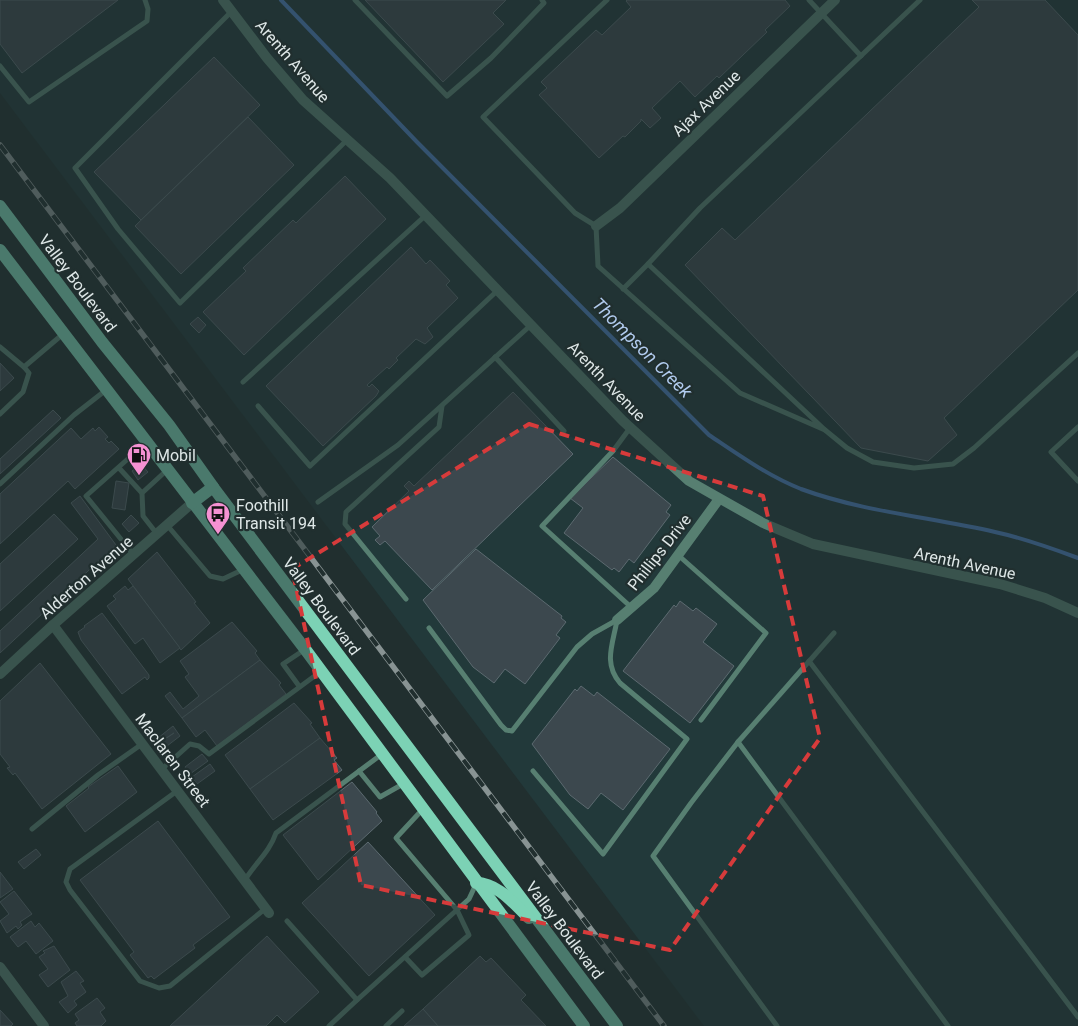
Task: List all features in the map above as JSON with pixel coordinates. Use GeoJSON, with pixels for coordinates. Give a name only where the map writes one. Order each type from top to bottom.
{"type":"FeatureCollection","features":[{"type":"Feature","properties":{"kind":"main road","name":"Valley Boulevard"},"geometry":{"type":"LineString","coordinates":[[0,206],[102,342],[169,425],[213,487],[618,1026]]}},
{"type":"Feature","properties":{"kind":"main road"},"geometry":{"type":"LineString","coordinates":[[0,250],[62,334],[148,442],[584,1026]]}},
{"type":"Feature","properties":{"kind":"main road"},"geometry":{"type":"LineString","coordinates":[[192,503],[213,487]]}},
{"type":"Feature","properties":{"kind":"main road"},"geometry":{"type":"LineString","coordinates":[[476,883],[487,883],[498,890],[551,938]]}},
{"type":"Feature","properties":{"kind":"street","name":"Arenth Avenue"},"geometry":{"type":"LineString","coordinates":[[223,0],[267,58],[303,100],[427,214],[631,428],[690,481],[763,523],[813,544],[1000,584],[1045,598],[1078,613]]}},
{"type":"Feature","properties":{"kind":"street","name":"Ajax Avenue"},"geometry":{"type":"LineString","coordinates":[[596,226],[620,208],[835,0]]}},
{"type":"Feature","properties":{"kind":"street","name":"Phillips Drive"},"geometry":{"type":"LineString","coordinates":[[617,620],[654,588],[719,499]]}},
{"type":"Feature","properties":{"kind":"street","name":"Alderton Avenue"},"geometry":{"type":"LineString","coordinates":[[0,674],[192,503]]}},
{"type":"Feature","properties":{"kind":"street","name":"Maclaren Street"},"geometry":{"type":"LineString","coordinates":[[53,625],[268,910]]}},
{"type":"Feature","properties":{"kind":"street"},"geometry":{"type":"LineString","coordinates":[[0,967],[44,1026]]}},
{"type":"Feature","properties":{"kind":"lane"},"geometry":{"type":"LineString","coordinates":[[0,66],[29,102],[147,21],[148,9],[145,0]]}},
{"type":"Feature","properties":{"kind":"lane"},"geometry":{"type":"LineString","coordinates":[[356,0],[447,96],[491,58],[544,3],[542,0]]}},
{"type":"Feature","properties":{"kind":"lane"},"geometry":{"type":"LineString","coordinates":[[607,0],[483,117],[575,213],[596,226],[598,266],[623,290],[740,393],[824,430]]}},
{"type":"Feature","properties":{"kind":"lane"},"geometry":{"type":"LineString","coordinates":[[809,0],[861,56]]}},
{"type":"Feature","properties":{"kind":"lane"},"geometry":{"type":"LineString","coordinates":[[623,290],[700,208],[920,0]]}},
{"type":"Feature","properties":{"kind":"lane"},"geometry":{"type":"LineString","coordinates":[[232,11],[75,168],[118,229],[180,303],[347,140]]}},
{"type":"Feature","properties":{"kind":"lane"},"geometry":{"type":"LineString","coordinates":[[243,382],[427,214]]}},
{"type":"Feature","properties":{"kind":"lane"},"geometry":{"type":"LineString","coordinates":[[648,264],[824,430],[847,448],[873,462],[914,468],[953,464],[974,448],[1078,353]]}},
{"type":"Feature","properties":{"kind":"lane"},"geometry":{"type":"LineString","coordinates":[[258,406],[310,466],[498,290]]}},
{"type":"Feature","properties":{"kind":"lane"},"geometry":{"type":"LineString","coordinates":[[318,502],[398,445],[532,325]]}},
{"type":"Feature","properties":{"kind":"lane"},"geometry":{"type":"LineString","coordinates":[[24,366],[62,334]]}},
{"type":"Feature","properties":{"kind":"lane"},"geometry":{"type":"LineString","coordinates":[[0,347],[30,373],[23,392],[0,414]]}},
{"type":"Feature","properties":{"kind":"lane"},"geometry":{"type":"LineString","coordinates":[[495,357],[564,431]]}},
{"type":"Feature","properties":{"kind":"lane"},"geometry":{"type":"LineString","coordinates":[[0,484],[74,415],[106,390]]}},
{"type":"Feature","properties":{"kind":"lane"},"geometry":{"type":"LineString","coordinates":[[406,599],[345,524],[346,512],[439,427],[442,406]]}},
{"type":"Feature","properties":{"kind":"lane"},"geometry":{"type":"LineString","coordinates":[[1078,427],[1051,452],[1078,480]]}},
{"type":"Feature","properties":{"kind":"lane"},"geometry":{"type":"LineString","coordinates":[[631,428],[613,451],[542,526],[632,608]]}},
{"type":"Feature","properties":{"kind":"lane"},"geometry":{"type":"LineString","coordinates":[[134,555],[86,496],[148,442]]}},
{"type":"Feature","properties":{"kind":"lane"},"geometry":{"type":"LineString","coordinates":[[119,468],[142,493],[143,516],[157,534]]}},
{"type":"Feature","properties":{"kind":"lane"},"geometry":{"type":"LineString","coordinates":[[142,493],[168,469]]}},
{"type":"Feature","properties":{"kind":"lane"},"geometry":{"type":"LineString","coordinates":[[167,525],[210,576],[223,579],[243,570]]}},
{"type":"Feature","properties":{"kind":"lane"},"geometry":{"type":"LineString","coordinates":[[678,555],[766,633],[701,720]]}},
{"type":"Feature","properties":{"kind":"lane"},"geometry":{"type":"LineString","coordinates":[[429,628],[501,725],[506,730],[512,731],[577,647],[592,634],[617,620]]}},
{"type":"Feature","properties":{"kind":"lane"},"geometry":{"type":"LineString","coordinates":[[533,771],[602,854],[687,739],[620,684],[613,675],[609,667],[617,620]]}},
{"type":"Feature","properties":{"kind":"lane"},"geometry":{"type":"LineString","coordinates":[[778,1026],[653,856],[738,742],[834,632]]}},
{"type":"Feature","properties":{"kind":"lane"},"geometry":{"type":"LineString","coordinates":[[299,686],[283,664],[304,650]]}},
{"type":"Feature","properties":{"kind":"lane"},"geometry":{"type":"LineString","coordinates":[[809,661],[1078,1017]]}},
{"type":"Feature","properties":{"kind":"lane"},"geometry":{"type":"LineString","coordinates":[[162,769],[190,744],[199,746],[209,754],[320,672]]}},
{"type":"Feature","properties":{"kind":"lane"},"geometry":{"type":"LineString","coordinates":[[738,742],[948,1026]]}},
{"type":"Feature","properties":{"kind":"lane"},"geometry":{"type":"LineString","coordinates":[[32,829],[98,775],[142,744]]}},
{"type":"Feature","properties":{"kind":"lane"},"geometry":{"type":"LineString","coordinates":[[245,880],[255,864],[268,852],[276,833],[382,754]]}},
{"type":"Feature","properties":{"kind":"lane"},"geometry":{"type":"LineString","coordinates":[[359,771],[380,797],[403,784]]}},
{"type":"Feature","properties":{"kind":"lane"},"geometry":{"type":"LineString","coordinates":[[178,791],[70,869],[66,882],[70,890],[140,981],[159,988],[170,986],[268,910]]}},
{"type":"Feature","properties":{"kind":"lane"},"geometry":{"type":"LineString","coordinates":[[405,957],[422,975],[469,935],[457,910],[396,838],[422,810]]}},
{"type":"Feature","properties":{"kind":"lane"},"geometry":{"type":"LineString","coordinates":[[329,1026],[469,899],[476,883]]}},
{"type":"Feature","properties":{"kind":"lane"},"geometry":{"type":"LineString","coordinates":[[287,921],[357,1000]]}},
{"type":"Feature","properties":{"kind":"lane"},"geometry":{"type":"LineString","coordinates":[[386,1026],[402,1011]]}},
{"type":"Feature","properties":{"kind":"highlighted area"},"geometry":{"type":"Polygon","coordinates":[[[529,424],[763,496],[820,738],[670,950],[361,885],[292,569],[529,424]]]}},
{"type":"Feature","properties":{"kind":"shaded area"},"geometry":{"type":"Polygon","coordinates":[[[0,0],[1078,0],[1078,1026],[704,1026],[0,93],[0,0]]]}},
{"type":"Feature","properties":{"kind":"building"},"geometry":{"type":"Polygon","coordinates":[[[0,0],[118,0],[22,73],[0,44],[0,0]]]}},
{"type":"Feature","properties":{"kind":"building"},"geometry":{"type":"Polygon","coordinates":[[[365,0],[506,0],[493,13],[504,24],[443,82],[365,0]]]}},
{"type":"Feature","properties":{"kind":"building"},"geometry":{"type":"Polygon","coordinates":[[[627,0],[785,0],[790,6],[765,30],[767,32],[719,78],[717,76],[695,97],[680,81],[652,108],[661,118],[650,128],[641,119],[625,137],[623,136],[599,158],[539,95],[547,88],[541,82],[596,30],[602,35],[631,7],[627,0]]]}},
{"type":"Feature","properties":{"kind":"building"},"geometry":{"type":"Polygon","coordinates":[[[972,0],[1045,0],[1078,35],[1078,290],[944,418],[957,435],[928,461],[861,448],[685,265],[722,228],[735,240],[979,7],[972,0]]]}},
{"type":"Feature","properties":{"kind":"building"},"geometry":{"type":"Polygon","coordinates":[[[214,57],[260,105],[141,220],[94,172],[214,57]]]}},
{"type":"Feature","properties":{"kind":"building"},"geometry":{"type":"Polygon","coordinates":[[[248,117],[294,165],[181,274],[135,226],[248,117]]]}},
{"type":"Feature","properties":{"kind":"building"},"geometry":{"type":"Polygon","coordinates":[[[345,176],[386,219],[244,355],[203,312],[246,271],[243,268],[293,220],[296,223],[345,176]]]}},
{"type":"Feature","properties":{"kind":"building"},"geometry":{"type":"Polygon","coordinates":[[[411,247],[426,264],[430,260],[450,281],[446,285],[458,298],[427,328],[433,337],[425,344],[416,339],[396,358],[398,360],[389,369],[387,367],[367,385],[369,387],[372,384],[379,391],[376,396],[323,446],[266,386],[411,247]]]}},
{"type":"Feature","properties":{"kind":"building"},"geometry":{"type":"Polygon","coordinates":[[[198,317],[206,325],[199,333],[190,324],[198,317]]]}},
{"type":"Feature","properties":{"kind":"building"},"geometry":{"type":"Polygon","coordinates":[[[0,363],[14,378],[0,391],[0,363]]]}},
{"type":"Feature","properties":{"kind":"building"},"geometry":{"type":"Polygon","coordinates":[[[513,392],[573,454],[432,590],[385,541],[380,545],[375,540],[380,536],[372,527],[409,491],[404,486],[409,481],[414,486],[513,392]]]}},
{"type":"Feature","properties":{"kind":"building"},"geometry":{"type":"Polygon","coordinates":[[[53,410],[61,418],[0,474],[0,459],[53,410]]]}},
{"type":"Feature","properties":{"kind":"building"},"geometry":{"type":"Polygon","coordinates":[[[99,427],[108,437],[105,439],[109,443],[111,441],[119,449],[75,489],[68,481],[0,544],[0,494],[71,428],[81,439],[93,428],[95,431],[99,427]]]}},
{"type":"Feature","properties":{"kind":"building"},"geometry":{"type":"Polygon","coordinates":[[[613,457],[671,505],[666,512],[670,515],[634,563],[629,559],[619,572],[614,568],[612,570],[564,533],[583,508],[570,498],[613,457]]]}},
{"type":"Feature","properties":{"kind":"building"},"geometry":{"type":"Polygon","coordinates":[[[141,464],[148,472],[138,480],[132,471],[141,464]]]}},
{"type":"Feature","properties":{"kind":"building"},"geometry":{"type":"Polygon","coordinates":[[[116,481],[129,483],[125,510],[112,508],[116,481]]]}},
{"type":"Feature","properties":{"kind":"building"},"geometry":{"type":"Polygon","coordinates":[[[80,496],[116,545],[0,653],[0,631],[98,539],[71,503],[80,496]]]}},
{"type":"Feature","properties":{"kind":"building"},"geometry":{"type":"Polygon","coordinates":[[[54,514],[78,539],[0,611],[0,564],[54,514]]]}},
{"type":"Feature","properties":{"kind":"building"},"geometry":{"type":"Polygon","coordinates":[[[131,515],[139,523],[129,532],[122,524],[131,515]]]}},
{"type":"Feature","properties":{"kind":"building"},"geometry":{"type":"Polygon","coordinates":[[[476,549],[562,616],[561,618],[566,622],[556,635],[560,638],[525,684],[505,669],[494,683],[473,667],[423,600],[476,549]]]}},
{"type":"Feature","properties":{"kind":"building"},"geometry":{"type":"Polygon","coordinates":[[[157,552],[210,623],[181,650],[128,579],[157,552]]]}},
{"type":"Feature","properties":{"kind":"building"},"geometry":{"type":"Polygon","coordinates":[[[125,586],[128,590],[133,586],[180,648],[160,663],[143,638],[135,644],[107,606],[116,599],[113,596],[125,586]]]}},
{"type":"Feature","properties":{"kind":"building"},"geometry":{"type":"Polygon","coordinates":[[[680,601],[693,611],[696,608],[717,624],[703,642],[734,666],[690,723],[623,671],[674,605],[676,607],[680,601]]]}},
{"type":"Feature","properties":{"kind":"building"},"geometry":{"type":"Polygon","coordinates":[[[102,613],[149,675],[147,680],[145,677],[122,694],[81,640],[78,632],[102,613]]]}},
{"type":"Feature","properties":{"kind":"building"},"geometry":{"type":"Polygon","coordinates":[[[232,622],[257,651],[255,653],[260,660],[182,718],[165,696],[170,692],[183,709],[199,696],[185,677],[189,674],[180,661],[232,622]]]}},
{"type":"Feature","properties":{"kind":"building"},"geometry":{"type":"Polygon","coordinates":[[[260,660],[281,683],[279,685],[286,694],[217,746],[205,730],[196,737],[182,718],[260,660]]]}},
{"type":"Feature","properties":{"kind":"building"},"geometry":{"type":"Polygon","coordinates":[[[40,663],[111,754],[42,809],[15,773],[13,775],[7,768],[10,767],[0,754],[0,701],[40,663]]]}},
{"type":"Feature","properties":{"kind":"building"},"geometry":{"type":"Polygon","coordinates":[[[581,686],[594,696],[597,692],[670,749],[623,810],[601,793],[588,809],[570,795],[532,744],[575,689],[577,691],[581,686]]]}},
{"type":"Feature","properties":{"kind":"building"},"geometry":{"type":"Polygon","coordinates":[[[294,703],[312,723],[310,724],[320,738],[250,789],[225,755],[294,703]]]}},
{"type":"Feature","properties":{"kind":"building"},"geometry":{"type":"Polygon","coordinates":[[[173,726],[180,736],[167,746],[164,745],[161,742],[174,733],[161,741],[158,738],[173,726]]]}},
{"type":"Feature","properties":{"kind":"building"},"geometry":{"type":"Polygon","coordinates":[[[320,738],[337,758],[334,760],[342,770],[273,820],[250,789],[320,738]]]}},
{"type":"Feature","properties":{"kind":"building"},"geometry":{"type":"Polygon","coordinates":[[[202,754],[208,761],[190,774],[185,767],[202,754]]]}},
{"type":"Feature","properties":{"kind":"building"},"geometry":{"type":"Polygon","coordinates":[[[210,764],[215,771],[197,784],[192,777],[210,764]]]}},
{"type":"Feature","properties":{"kind":"building"},"geometry":{"type":"Polygon","coordinates":[[[118,766],[137,792],[85,832],[66,806],[88,787],[118,766]]]}},
{"type":"Feature","properties":{"kind":"building"},"geometry":{"type":"Polygon","coordinates":[[[352,782],[377,812],[382,821],[318,880],[283,835],[352,782]]]}},
{"type":"Feature","properties":{"kind":"building"},"geometry":{"type":"Polygon","coordinates":[[[158,821],[230,917],[193,945],[195,948],[154,979],[151,976],[148,978],[130,955],[134,952],[80,880],[158,821]]]}},
{"type":"Feature","properties":{"kind":"building"},"geometry":{"type":"Polygon","coordinates":[[[368,842],[435,915],[369,976],[302,903],[368,842]]]}},
{"type":"Feature","properties":{"kind":"building"},"geometry":{"type":"Polygon","coordinates":[[[36,849],[41,855],[24,869],[18,862],[36,849]]]}},
{"type":"Feature","properties":{"kind":"building"},"geometry":{"type":"Polygon","coordinates":[[[0,872],[13,889],[0,898],[0,872]]]}},
{"type":"Feature","properties":{"kind":"building"},"geometry":{"type":"Polygon","coordinates":[[[14,891],[32,914],[20,922],[22,925],[18,929],[16,926],[7,933],[0,921],[9,914],[0,902],[14,891]]]}},
{"type":"Feature","properties":{"kind":"building"},"geometry":{"type":"Polygon","coordinates":[[[31,921],[35,927],[39,923],[53,941],[36,954],[26,941],[18,947],[10,937],[31,921]]]}},
{"type":"Feature","properties":{"kind":"building"},"geometry":{"type":"Polygon","coordinates":[[[267,936],[319,992],[285,1023],[277,1015],[266,1026],[170,1026],[267,936]]]}},
{"type":"Feature","properties":{"kind":"building"},"geometry":{"type":"Polygon","coordinates":[[[54,946],[70,970],[48,987],[39,975],[48,969],[39,957],[45,953],[43,951],[54,946]]]}},
{"type":"Feature","properties":{"kind":"building"},"geometry":{"type":"Polygon","coordinates":[[[480,956],[486,962],[491,958],[526,995],[521,1000],[546,1026],[438,1026],[423,1009],[480,956]]]}},
{"type":"Feature","properties":{"kind":"building"},"geometry":{"type":"Polygon","coordinates":[[[76,971],[84,981],[80,983],[86,992],[74,1001],[77,1005],[68,1013],[59,1002],[68,996],[61,982],[76,971]]]}},
{"type":"Feature","properties":{"kind":"building"},"geometry":{"type":"Polygon","coordinates":[[[97,998],[105,1008],[100,1012],[106,1021],[101,1026],[77,1026],[75,1023],[79,1020],[75,1014],[97,998]]]}},
{"type":"Feature","properties":{"kind":"building"},"geometry":{"type":"Polygon","coordinates":[[[423,1009],[438,1026],[404,1026],[423,1009]]]}},
{"type":"Feature","properties":{"kind":"building"},"geometry":{"type":"Polygon","coordinates":[[[0,1010],[13,1024],[11,1026],[0,1026],[0,1010]]]}},
{"type":"Feature","properties":{"kind":"waterway","name":"Thompson Creek"},"geometry":{"type":"LineString","coordinates":[[281,0],[417,142],[709,435],[765,471],[801,489],[873,509],[1005,534],[1078,558]]}},
{"type":"Feature","properties":{"kind":"railway"},"geometry":{"type":"LineString","coordinates":[[0,145],[664,1026]]}},
{"type":"Feature","properties":{"kind":"place","name":"Mobil"},"geometry":{"type":"Point","coordinates":[139,476]}},
{"type":"Feature","properties":{"kind":"place","name":"Foothill Transit 194"},"geometry":{"type":"Point","coordinates":[218,535]}}]}
